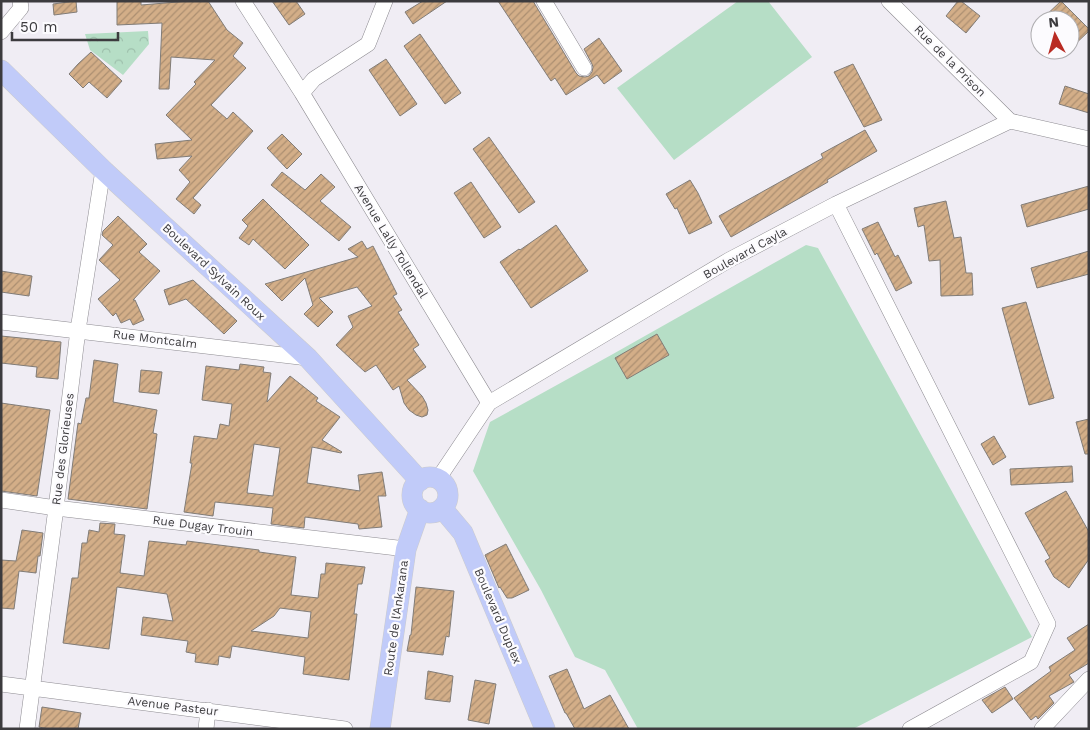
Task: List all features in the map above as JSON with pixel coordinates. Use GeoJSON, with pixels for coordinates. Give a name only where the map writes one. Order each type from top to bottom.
{"type":"FeatureCollection","features":[{"type":"Feature","properties":{"kind":"main road","name":"Boulevard Sylvain Roux"},"geometry":{"type":"LineString","coordinates":[[1,70],[103,170],[308,358],[429,480]]}},
{"type":"Feature","properties":{"kind":"main road"},"geometry":{"type":"LineString","coordinates":[[429,480],[443,482],[448,492],[448,498],[442,508],[430,513],[420,509],[416,505],[412,494],[414,488],[429,480]]}},
{"type":"Feature","properties":{"kind":"main road","name":"Boulevard Duplex"},"geometry":{"type":"LineString","coordinates":[[442,508],[463,533],[545,729]]}},
{"type":"Feature","properties":{"kind":"main road","name":"Route de l'Ankarana"},"geometry":{"type":"LineString","coordinates":[[380,729],[406,549],[420,509]]}},
{"type":"Feature","properties":{"kind":"street"},"geometry":{"type":"LineString","coordinates":[[1,32],[21,8],[20,1]]}},
{"type":"Feature","properties":{"kind":"street","name":"Avenue Lally Tollendal"},"geometry":{"type":"LineString","coordinates":[[243,1],[302,93],[490,404]]}},
{"type":"Feature","properties":{"kind":"street"},"geometry":{"type":"LineString","coordinates":[[302,93],[314,80],[368,44],[384,1]]}},
{"type":"Feature","properties":{"kind":"street"},"geometry":{"type":"LineString","coordinates":[[544,1],[584,68]]}},
{"type":"Feature","properties":{"kind":"street","name":"Rue de la Prison"},"geometry":{"type":"LineString","coordinates":[[889,1],[1010,121]]}},
{"type":"Feature","properties":{"kind":"street"},"geometry":{"type":"LineString","coordinates":[[1010,121],[1089,139]]}},
{"type":"Feature","properties":{"kind":"street","name":"Boulevard Cayla"},"geometry":{"type":"LineString","coordinates":[[490,404],[729,260],[836,204],[1010,121]]}},
{"type":"Feature","properties":{"kind":"street","name":"Rue des Glorieuses"},"geometry":{"type":"LineString","coordinates":[[27,729],[78,330],[103,170]]}},
{"type":"Feature","properties":{"kind":"street"},"geometry":{"type":"LineString","coordinates":[[836,204],[1048,624],[1031,662],[910,729]]}},
{"type":"Feature","properties":{"kind":"street","name":"Rue Montcalm"},"geometry":{"type":"LineString","coordinates":[[1,322],[308,358]]}},
{"type":"Feature","properties":{"kind":"street"},"geometry":{"type":"LineString","coordinates":[[429,480],[490,404]]}},
{"type":"Feature","properties":{"kind":"street","name":"Rue Dugay Trouin"},"geometry":{"type":"LineString","coordinates":[[1,500],[406,549]]}},
{"type":"Feature","properties":{"kind":"street"},"geometry":{"type":"LineString","coordinates":[[1042,729],[1089,678]]}},
{"type":"Feature","properties":{"kind":"street","name":"Avenue Pasteur"},"geometry":{"type":"LineString","coordinates":[[1,684],[345,729]]}},
{"type":"Feature","properties":{"kind":"street"},"geometry":{"type":"LineString","coordinates":[[206,729],[208,710]]}},
{"type":"Feature","properties":{"kind":"green space"},"geometry":{"type":"Polygon","coordinates":[[[738,1],[768,1],[812,57],[674,160],[617,88],[738,1]]]}},
{"type":"Feature","properties":{"kind":"green space"},"geometry":{"type":"Polygon","coordinates":[[[148,31],[149,44],[123,75],[90,50],[85,34],[148,31]]]}},
{"type":"Feature","properties":{"kind":"green space"},"geometry":{"type":"Polygon","coordinates":[[[806,245],[818,248],[1032,637],[853,729],[638,729],[605,670],[575,657],[541,590],[473,471],[490,422],[806,245]]]}},
{"type":"Feature","properties":{"kind":"building"},"geometry":{"type":"Polygon","coordinates":[[[76,1],[77,12],[54,15],[53,4],[76,1]]]}},
{"type":"Feature","properties":{"kind":"building"},"geometry":{"type":"Polygon","coordinates":[[[117,1],[141,1],[141,5],[208,1],[227,30],[243,43],[233,56],[246,68],[211,105],[227,119],[233,112],[253,131],[193,198],[201,205],[194,214],[176,199],[190,182],[179,170],[192,156],[157,159],[155,144],[192,140],[166,115],[196,84],[194,82],[215,60],[171,57],[169,89],[159,89],[162,23],[117,25],[117,1]]]}},
{"type":"Feature","properties":{"kind":"building"},"geometry":{"type":"Polygon","coordinates":[[[272,1],[296,1],[305,14],[289,25],[272,1]]]}},
{"type":"Feature","properties":{"kind":"building"},"geometry":{"type":"Polygon","coordinates":[[[423,1],[447,1],[413,24],[405,12],[423,1]]]}},
{"type":"Feature","properties":{"kind":"building"},"geometry":{"type":"Polygon","coordinates":[[[498,1],[533,1],[579,76],[589,76],[592,72],[592,64],[584,49],[599,38],[622,71],[604,84],[597,75],[566,95],[555,78],[551,81],[498,1]]]}},
{"type":"Feature","properties":{"kind":"building"},"geometry":{"type":"Polygon","coordinates":[[[958,1],[961,1],[980,16],[966,33],[946,16],[958,1]]]}},
{"type":"Feature","properties":{"kind":"building"},"geometry":{"type":"Polygon","coordinates":[[[1061,1],[1070,10],[1052,10],[1061,1]]]}},
{"type":"Feature","properties":{"kind":"building"},"geometry":{"type":"Polygon","coordinates":[[[1080,20],[1089,29],[1080,40],[1080,20]]]}},
{"type":"Feature","properties":{"kind":"building"},"geometry":{"type":"Polygon","coordinates":[[[420,34],[461,93],[445,104],[404,46],[420,34]]]}},
{"type":"Feature","properties":{"kind":"building"},"geometry":{"type":"Polygon","coordinates":[[[91,52],[122,81],[107,98],[89,82],[83,88],[69,74],[91,52]]]}},
{"type":"Feature","properties":{"kind":"building"},"geometry":{"type":"Polygon","coordinates":[[[386,59],[417,104],[400,116],[369,70],[386,59]]]}},
{"type":"Feature","properties":{"kind":"building"},"geometry":{"type":"Polygon","coordinates":[[[853,64],[882,120],[864,127],[834,72],[853,64]]]}},
{"type":"Feature","properties":{"kind":"building"},"geometry":{"type":"Polygon","coordinates":[[[1065,86],[1089,94],[1089,113],[1059,104],[1065,86]]]}},
{"type":"Feature","properties":{"kind":"building"},"geometry":{"type":"Polygon","coordinates":[[[865,130],[877,151],[827,180],[828,182],[731,237],[719,216],[823,158],[821,154],[865,130]]]}},
{"type":"Feature","properties":{"kind":"building"},"geometry":{"type":"Polygon","coordinates":[[[282,134],[302,154],[287,169],[267,148],[282,134]]]}},
{"type":"Feature","properties":{"kind":"building"},"geometry":{"type":"Polygon","coordinates":[[[489,137],[535,202],[519,213],[473,149],[489,137]]]}},
{"type":"Feature","properties":{"kind":"building"},"geometry":{"type":"Polygon","coordinates":[[[282,172],[305,190],[321,174],[335,187],[320,201],[351,227],[339,241],[271,185],[282,172]]]}},
{"type":"Feature","properties":{"kind":"building"},"geometry":{"type":"Polygon","coordinates":[[[690,180],[712,223],[689,234],[677,208],[675,209],[666,194],[690,180]]]}},
{"type":"Feature","properties":{"kind":"building"},"geometry":{"type":"Polygon","coordinates":[[[471,182],[501,227],[484,238],[454,193],[471,182]]]}},
{"type":"Feature","properties":{"kind":"building"},"geometry":{"type":"Polygon","coordinates":[[[1089,186],[1089,209],[1027,227],[1021,205],[1089,186]]]}},
{"type":"Feature","properties":{"kind":"building"},"geometry":{"type":"Polygon","coordinates":[[[263,199],[309,245],[285,269],[253,239],[249,245],[239,238],[248,226],[242,220],[263,199]]]}},
{"type":"Feature","properties":{"kind":"building"},"geometry":{"type":"Polygon","coordinates":[[[946,201],[954,238],[961,237],[966,273],[972,273],[973,295],[941,296],[940,260],[929,261],[924,225],[918,227],[914,208],[946,201]]]}},
{"type":"Feature","properties":{"kind":"building"},"geometry":{"type":"Polygon","coordinates":[[[118,216],[147,244],[139,252],[160,271],[133,300],[135,300],[144,320],[133,325],[130,319],[121,323],[116,313],[113,316],[98,299],[120,280],[99,260],[113,245],[102,235],[103,231],[118,216]]]}},
{"type":"Feature","properties":{"kind":"building"},"geometry":{"type":"Polygon","coordinates":[[[878,222],[895,257],[898,255],[912,283],[896,291],[877,253],[875,255],[862,229],[878,222]]]}},
{"type":"Feature","properties":{"kind":"building"},"geometry":{"type":"Polygon","coordinates":[[[556,225],[588,271],[531,308],[500,262],[556,225]]]}},
{"type":"Feature","properties":{"kind":"building"},"geometry":{"type":"Polygon","coordinates":[[[362,241],[367,249],[373,246],[397,294],[393,296],[402,310],[398,312],[419,345],[413,349],[426,367],[407,380],[426,403],[427,415],[422,417],[409,410],[404,403],[399,386],[393,390],[376,365],[365,372],[336,345],[353,327],[348,316],[372,306],[357,287],[319,298],[333,312],[318,327],[304,314],[313,305],[305,278],[282,301],[265,284],[358,257],[348,249],[362,241]]]}},
{"type":"Feature","properties":{"kind":"building"},"geometry":{"type":"Polygon","coordinates":[[[1089,251],[1089,274],[1037,288],[1031,268],[1089,251]]]}},
{"type":"Feature","properties":{"kind":"building"},"geometry":{"type":"Polygon","coordinates":[[[1,271],[32,276],[29,296],[1,292],[1,271]]]}},
{"type":"Feature","properties":{"kind":"building"},"geometry":{"type":"Polygon","coordinates":[[[193,280],[237,321],[224,334],[186,299],[169,305],[164,290],[193,280]]]}},
{"type":"Feature","properties":{"kind":"building"},"geometry":{"type":"Polygon","coordinates":[[[1026,302],[1054,398],[1029,405],[1002,308],[1026,302]]]}},
{"type":"Feature","properties":{"kind":"building"},"geometry":{"type":"Polygon","coordinates":[[[657,334],[669,355],[627,379],[615,358],[657,334]]]}},
{"type":"Feature","properties":{"kind":"building"},"geometry":{"type":"Polygon","coordinates":[[[1,336],[61,342],[58,379],[36,377],[37,367],[1,363],[1,336]]]}},
{"type":"Feature","properties":{"kind":"building"},"geometry":{"type":"Polygon","coordinates":[[[94,360],[118,364],[113,402],[157,410],[153,433],[157,434],[147,509],[68,499],[78,423],[81,424],[86,398],[89,398],[94,360]]]}},
{"type":"Feature","properties":{"kind":"building"},"geometry":{"type":"Polygon","coordinates":[[[240,364],[264,367],[263,372],[271,373],[267,402],[290,376],[318,398],[316,401],[340,417],[322,440],[342,452],[312,447],[307,483],[360,491],[358,475],[382,472],[386,496],[378,496],[382,527],[359,529],[358,524],[305,517],[304,528],[271,524],[273,508],[215,502],[213,516],[184,512],[192,463],[190,463],[194,436],[217,439],[220,424],[229,426],[232,404],[202,400],[206,366],[239,370],[240,364]],[[254,444],[247,493],[273,496],[280,448],[254,444]]]}},
{"type":"Feature","properties":{"kind":"building"},"geometry":{"type":"Polygon","coordinates":[[[141,370],[162,372],[159,394],[139,392],[141,370]]]}},
{"type":"Feature","properties":{"kind":"building"},"geometry":{"type":"Polygon","coordinates":[[[1,403],[50,410],[37,496],[1,491],[1,403]]]}},
{"type":"Feature","properties":{"kind":"building"},"geometry":{"type":"Polygon","coordinates":[[[1089,419],[1089,454],[1085,454],[1076,422],[1089,419]]]}},
{"type":"Feature","properties":{"kind":"building"},"geometry":{"type":"Polygon","coordinates":[[[994,436],[1006,457],[993,465],[981,444],[994,436]]]}},
{"type":"Feature","properties":{"kind":"building"},"geometry":{"type":"Polygon","coordinates":[[[1072,466],[1073,482],[1011,485],[1010,469],[1072,466]]]}},
{"type":"Feature","properties":{"kind":"building"},"geometry":{"type":"Polygon","coordinates":[[[1066,491],[1089,532],[1089,559],[1069,588],[1054,577],[1045,561],[1050,558],[1025,513],[1066,491]]]}},
{"type":"Feature","properties":{"kind":"building"},"geometry":{"type":"Polygon","coordinates":[[[100,523],[115,524],[114,534],[125,535],[120,573],[144,576],[149,541],[186,545],[187,541],[259,550],[259,552],[296,557],[291,595],[318,598],[321,574],[325,574],[326,563],[365,567],[362,584],[358,584],[354,614],[357,614],[349,680],[303,674],[305,657],[232,646],[230,658],[219,656],[218,665],[195,662],[196,654],[186,652],[188,641],[141,635],[143,617],[173,621],[167,594],[117,587],[109,649],[63,643],[72,578],[78,578],[82,543],[87,543],[89,530],[99,532],[100,523]],[[280,608],[274,616],[251,631],[308,638],[311,612],[280,608]]]}},
{"type":"Feature","properties":{"kind":"building"},"geometry":{"type":"Polygon","coordinates":[[[22,530],[43,533],[36,573],[19,571],[14,609],[1,608],[1,560],[16,561],[22,530]]]}},
{"type":"Feature","properties":{"kind":"building"},"geometry":{"type":"Polygon","coordinates":[[[506,544],[529,590],[512,598],[507,598],[499,588],[485,555],[506,544]]]}},
{"type":"Feature","properties":{"kind":"building"},"geometry":{"type":"Polygon","coordinates":[[[416,587],[454,591],[449,637],[446,636],[443,655],[407,651],[411,635],[416,587]]]}},
{"type":"Feature","properties":{"kind":"building"},"geometry":{"type":"Polygon","coordinates":[[[1089,624],[1089,663],[1069,675],[1074,682],[1049,696],[1054,703],[1038,719],[1036,716],[1031,720],[1014,698],[1051,671],[1049,667],[1075,650],[1067,638],[1089,624]]]}},
{"type":"Feature","properties":{"kind":"building"},"geometry":{"type":"Polygon","coordinates":[[[567,669],[584,709],[610,695],[629,729],[575,729],[565,713],[549,676],[567,669]]]}},
{"type":"Feature","properties":{"kind":"building"},"geometry":{"type":"Polygon","coordinates":[[[428,671],[453,676],[450,702],[425,699],[428,671]]]}},
{"type":"Feature","properties":{"kind":"building"},"geometry":{"type":"Polygon","coordinates":[[[475,680],[496,684],[489,724],[468,720],[475,680]]]}},
{"type":"Feature","properties":{"kind":"building"},"geometry":{"type":"Polygon","coordinates":[[[1005,687],[1013,699],[992,713],[982,700],[1005,687]]]}},
{"type":"Feature","properties":{"kind":"building"},"geometry":{"type":"Polygon","coordinates":[[[42,707],[81,713],[78,729],[39,727],[42,707]]]}}]}
